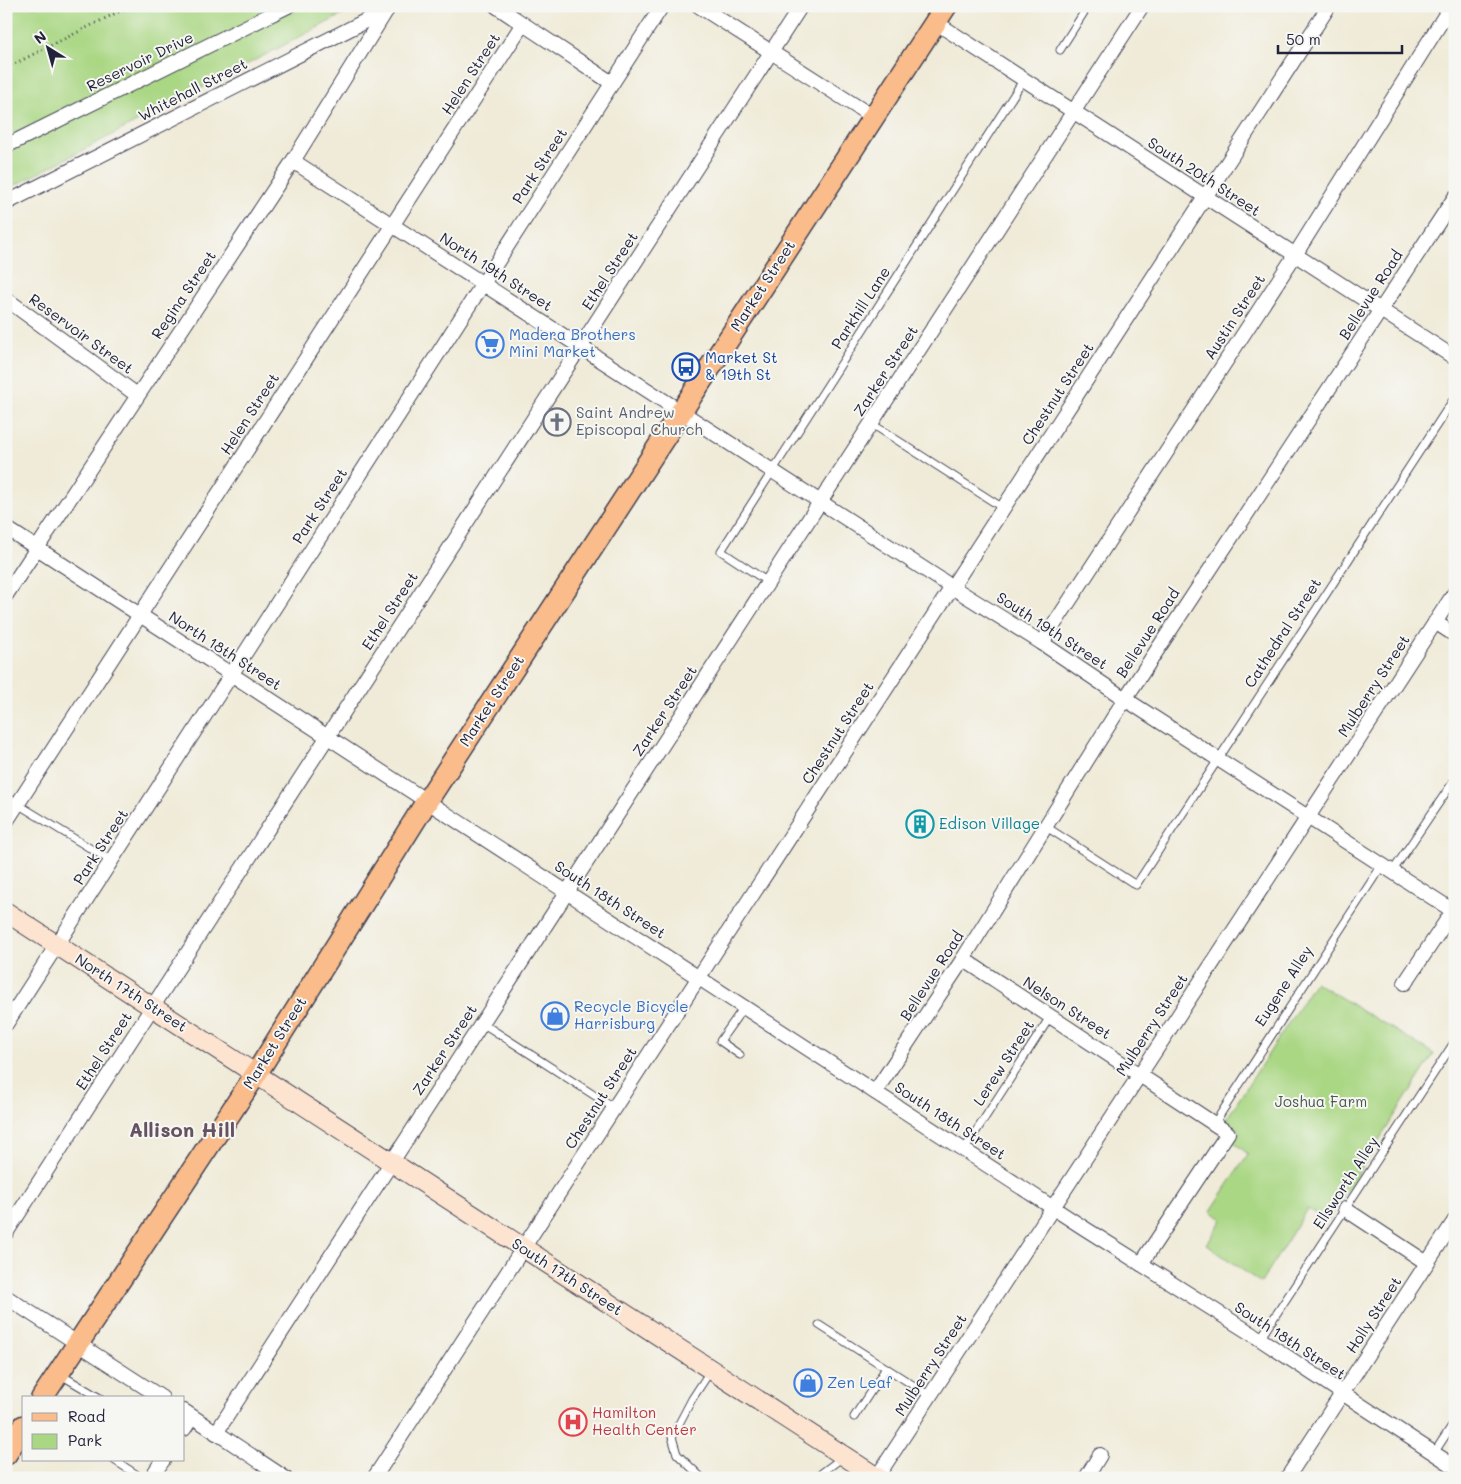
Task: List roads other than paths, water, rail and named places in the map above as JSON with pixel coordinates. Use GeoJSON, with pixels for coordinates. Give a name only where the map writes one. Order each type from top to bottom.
{"type":"FeatureCollection","features":[{"type":"Feature","properties":{"kind":"main road","name":"Market Street"},"geometry":{"type":"LineString","coordinates":[[43,1396],[256,1074],[427,801],[941,14]]}},
{"type":"Feature","properties":{"kind":"main road","name":"North 17th Street"},"geometry":{"type":"LineString","coordinates":[[6,912],[256,1074]]}},
{"type":"Feature","properties":{"kind":"main road","name":"South 17th Street"},"geometry":{"type":"LineString","coordinates":[[256,1074],[878,1477]]}},
{"type":"Feature","properties":{"kind":"main road"},"geometry":{"type":"LineString","coordinates":[[6,1454],[22,1429]]}},
{"type":"Feature","properties":{"kind":"street","name":"Reservoir Drive"},"geometry":{"type":"LineString","coordinates":[[6,146],[288,6]]}},
{"type":"Feature","properties":{"kind":"street"},"geometry":{"type":"LineString","coordinates":[[496,6],[612,83]]}},
{"type":"Feature","properties":{"kind":"street","name":"Park Street"},"geometry":{"type":"LineString","coordinates":[[6,1024],[662,6]]}},
{"type":"Feature","properties":{"kind":"street"},"geometry":{"type":"LineString","coordinates":[[699,6],[873,118]]}},
{"type":"Feature","properties":{"kind":"street","name":"Ethel Street"},"geometry":{"type":"LineString","coordinates":[[6,1233],[801,6]]}},
{"type":"Feature","properties":{"kind":"street","name":"Zarker Street"},"geometry":{"type":"LineString","coordinates":[[216,1433],[1142,6]]}},
{"type":"Feature","properties":{"kind":"street","name":"Chestnut Street"},"geometry":{"type":"LineString","coordinates":[[374,1478],[1329,6]]}},
{"type":"Feature","properties":{"kind":"street","name":"Austin Street"},"geometry":{"type":"LineString","coordinates":[[1042,643],[1294,255],[1451,6]]}},
{"type":"Feature","properties":{"kind":"street","name":"Regina Street"},"geometry":{"type":"LineString","coordinates":[[6,595],[293,161],[391,8]]}},
{"type":"Feature","properties":{"kind":"street","name":"Whitehall Street"},"geometry":{"type":"LineString","coordinates":[[6,203],[391,8]]}},
{"type":"Feature","properties":{"kind":"street","name":"South 20th Street"},"geometry":{"type":"LineString","coordinates":[[941,14],[1024,79],[1455,358]]}},
{"type":"Feature","properties":{"kind":"street","name":"Helen Street"},"geometry":{"type":"LineString","coordinates":[[6,822],[12,800],[140,615],[522,25]]}},
{"type":"Feature","properties":{"kind":"street","name":"North 19th Street"},"geometry":{"type":"LineString","coordinates":[[293,161],[681,411]]}},
{"type":"Feature","properties":{"kind":"street","name":"Bellevue Road"},"geometry":{"type":"LineString","coordinates":[[876,1092],[1125,699],[1455,197]]}},
{"type":"Feature","properties":{"kind":"street","name":"Reservoir Street"},"geometry":{"type":"LineString","coordinates":[[6,299],[137,395]]}},
{"type":"Feature","properties":{"kind":"street","name":"South 19th Street"},"geometry":{"type":"LineString","coordinates":[[681,411],[952,587],[1042,643],[1125,699],[1454,912]]}},
{"type":"Feature","properties":{"kind":"street","name":"North 18th Street"},"geometry":{"type":"LineString","coordinates":[[6,528],[427,801]]}},
{"type":"Feature","properties":{"kind":"street","name":"Mulberry Street"},"geometry":{"type":"LineString","coordinates":[[878,1477],[1455,592]]}},
{"type":"Feature","properties":{"kind":"street"},"geometry":{"type":"LineString","coordinates":[[1435,622],[1455,635]]}},
{"type":"Feature","properties":{"kind":"street","name":"South 18th Street"},"geometry":{"type":"LineString","coordinates":[[427,801],[964,1150],[1260,1339],[1455,1468]]}},
{"type":"Feature","properties":{"kind":"street"},"geometry":{"type":"LineString","coordinates":[[1405,983],[1454,912]]}},
{"type":"Feature","properties":{"kind":"street","name":"Nelson Street"},"geometry":{"type":"LineString","coordinates":[[962,959],[1228,1134],[1141,1264]]}},
{"type":"Feature","properties":{"kind":"street"},"geometry":{"type":"LineString","coordinates":[[1345,1209],[1427,1263]]}},
{"type":"Feature","properties":{"kind":"street","name":"Holly Street"},"geometry":{"type":"LineString","coordinates":[[1287,1478],[1455,1220]]}},
{"type":"Feature","properties":{"kind":"street"},"geometry":{"type":"LineString","coordinates":[[6,1297],[159,1396]]}},
{"type":"Feature","properties":{"kind":"street"},"geometry":{"type":"LineString","coordinates":[[188,1414],[285,1478]]}},
{"type":"Feature","properties":{"kind":"street"},"geometry":{"type":"LineString","coordinates":[[1086,1478],[1100,1455]]}},
{"type":"Feature","properties":{"kind":"street"},"geometry":{"type":"LineString","coordinates":[[151,1478],[162,1462]]}},
{"type":"Feature","properties":{"kind":"lane"},"geometry":{"type":"LineString","coordinates":[[1060,50],[1088,6]]}},
{"type":"Feature","properties":{"kind":"lane","name":"Parkhill Lane"},"geometry":{"type":"LineString","coordinates":[[768,582],[721,551],[1024,79]]}},
{"type":"Feature","properties":{"kind":"lane","name":"Cathedral Street"},"geometry":{"type":"LineString","coordinates":[[1044,826],[1136,885],[1217,758],[1455,397]]}},
{"type":"Feature","properties":{"kind":"lane"},"geometry":{"type":"LineString","coordinates":[[872,424],[1003,508]]}},
{"type":"Feature","properties":{"kind":"lane","name":"Eugene Alley"},"geometry":{"type":"LineString","coordinates":[[1214,1124],[1387,869],[1455,779]]}},
{"type":"Feature","properties":{"kind":"lane"},"geometry":{"type":"LineString","coordinates":[[12,800],[111,861]]}},
{"type":"Feature","properties":{"kind":"lane"},"geometry":{"type":"LineString","coordinates":[[740,1055],[720,1041],[744,1007]]}},
{"type":"Feature","properties":{"kind":"lane","name":"Lerew Street"},"geometry":{"type":"LineString","coordinates":[[964,1150],[1050,1016]]}},
{"type":"Feature","properties":{"kind":"lane"},"geometry":{"type":"LineString","coordinates":[[482,1022],[614,1108]]}},
{"type":"Feature","properties":{"kind":"lane","name":"Ellsworth Alley"},"geometry":{"type":"LineString","coordinates":[[1260,1339],[1455,1041]]}},
{"type":"Feature","properties":{"kind":"lane"},"geometry":{"type":"LineString","coordinates":[[819,1325],[930,1396]]}},
{"type":"Feature","properties":{"kind":"lane"},"geometry":{"type":"LineString","coordinates":[[854,1417],[886,1368]]}},
{"type":"Feature","properties":{"kind":"lane"},"geometry":{"type":"LineString","coordinates":[[702,1478],[677,1454],[672,1437],[692,1399],[711,1370]]}},
{"type":"Feature","properties":{"kind":"lane"},"geometry":{"type":"LineString","coordinates":[[58,1373],[97,1396]]}},
{"type":"Feature","properties":{"kind":"lane"},"geometry":{"type":"LineString","coordinates":[[1434,1454],[1455,1421]]}},
{"type":"Feature","properties":{"kind":"lane"},"geometry":{"type":"LineString","coordinates":[[815,1478],[844,1456]]}},
{"type":"Feature","properties":{"kind":"lane"},"geometry":{"type":"LineString","coordinates":[[117,1462],[142,1478]]}},
{"type":"Feature","properties":{"kind":"place","name":"Madera Brothers Mini Market"},"geometry":{"type":"Point","coordinates":[490,344]}},
{"type":"Feature","properties":{"kind":"place","name":"Market St & 19th St"},"geometry":{"type":"Point","coordinates":[686,367]}},
{"type":"Feature","properties":{"kind":"place","name":"Saint Andrew Episcopal Church"},"geometry":{"type":"Point","coordinates":[557,422]}},
{"type":"Feature","properties":{"kind":"place","name":"Edison Village"},"geometry":{"type":"Point","coordinates":[920,824]}},
{"type":"Feature","properties":{"kind":"place","name":"Recycle Bicycle Harrisburg"},"geometry":{"type":"Point","coordinates":[555,1016]}},
{"type":"Feature","properties":{"kind":"place","name":"Zen Leaf"},"geometry":{"type":"Point","coordinates":[808,1383]}},
{"type":"Feature","properties":{"kind":"place","name":"Hamilton Health Center"},"geometry":{"type":"Point","coordinates":[573,1422]}},
{"type":"Feature","properties":{"kind":"district","name":"Allison Hill"},"geometry":{"type":"Point","coordinates":[182,1130]}},
{"type":"Feature","properties":{"kind":"park label","name":"Joshua Farm"},"geometry":{"type":"Point","coordinates":[1321,1102]}}]}
